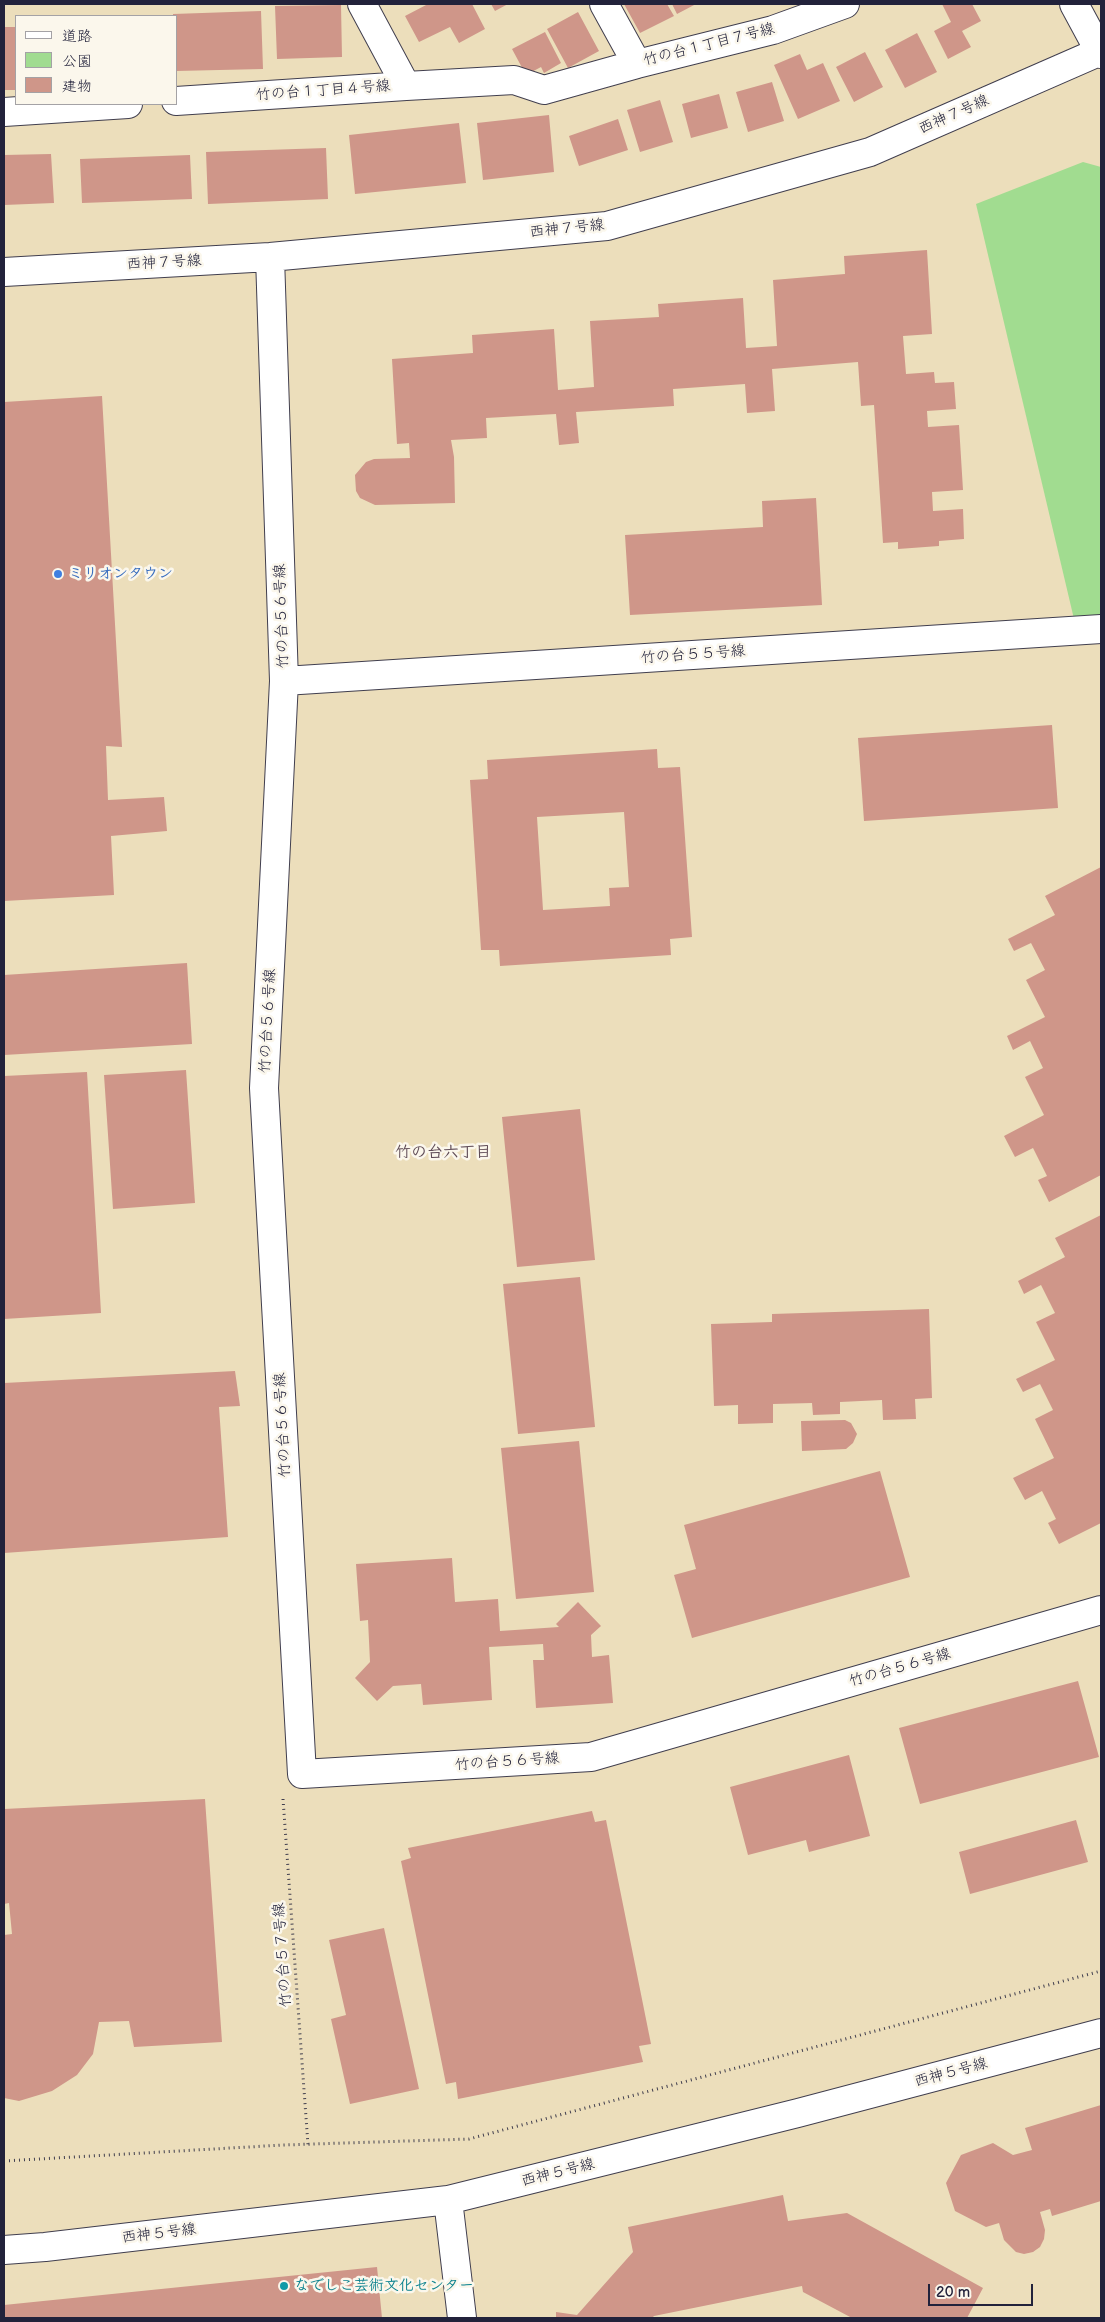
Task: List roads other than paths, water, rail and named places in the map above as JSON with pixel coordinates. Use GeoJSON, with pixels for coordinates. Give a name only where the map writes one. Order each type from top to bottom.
{"type":"FeatureCollection","features":[{"type":"Feature","properties":{"kind":"street","name":"竹の台１丁目４号線"},"geometry":{"type":"LineString","coordinates":[[178,101],[406,86],[362,4]]}},
{"type":"Feature","properties":{"kind":"street","name":"竹の台１丁目７号線"},"geometry":{"type":"LineString","coordinates":[[604,4],[637,64],[774,30],[845,4]]}},
{"type":"Feature","properties":{"kind":"street"},"geometry":{"type":"LineString","coordinates":[[1074,4],[1101,52]]}},
{"type":"Feature","properties":{"kind":"street","name":"西神７号線"},"geometry":{"type":"LineString","coordinates":[[4,272],[270,257],[607,226],[870,152],[1101,52]]}},
{"type":"Feature","properties":{"kind":"street"},"geometry":{"type":"LineString","coordinates":[[406,86],[514,80],[544,90],[637,64]]}},
{"type":"Feature","properties":{"kind":"street"},"geometry":{"type":"LineString","coordinates":[[4,112],[112,105]]}},
{"type":"Feature","properties":{"kind":"street","name":"竹の台５６号線"},"geometry":{"type":"LineString","coordinates":[[270,257],[284,681],[264,1088],[302,1774],[591,1757],[1101,1610]]}},
{"type":"Feature","properties":{"kind":"street","name":"竹の台５５号線"},"geometry":{"type":"LineString","coordinates":[[284,681],[1101,628]]}},
{"type":"Feature","properties":{"kind":"street","name":"西神５号線"},"geometry":{"type":"LineString","coordinates":[[4,2250],[46,2247],[448,2200],[798,2114],[1101,2033]]}},
{"type":"Feature","properties":{"kind":"street"},"geometry":{"type":"LineString","coordinates":[[448,2200],[462,2318]]}},
{"type":"Feature","properties":{"kind":"place","name":"ミリオンタウン"},"geometry":{"type":"Point","coordinates":[58,574]}},
{"type":"Feature","properties":{"kind":"place","name":"なでしこ芸術文化センター"},"geometry":{"type":"Point","coordinates":[284,2286]}},
{"type":"Feature","properties":{"kind":"district","name":"竹の台六丁目"},"geometry":{"type":"Point","coordinates":[443,1153]}}]}
